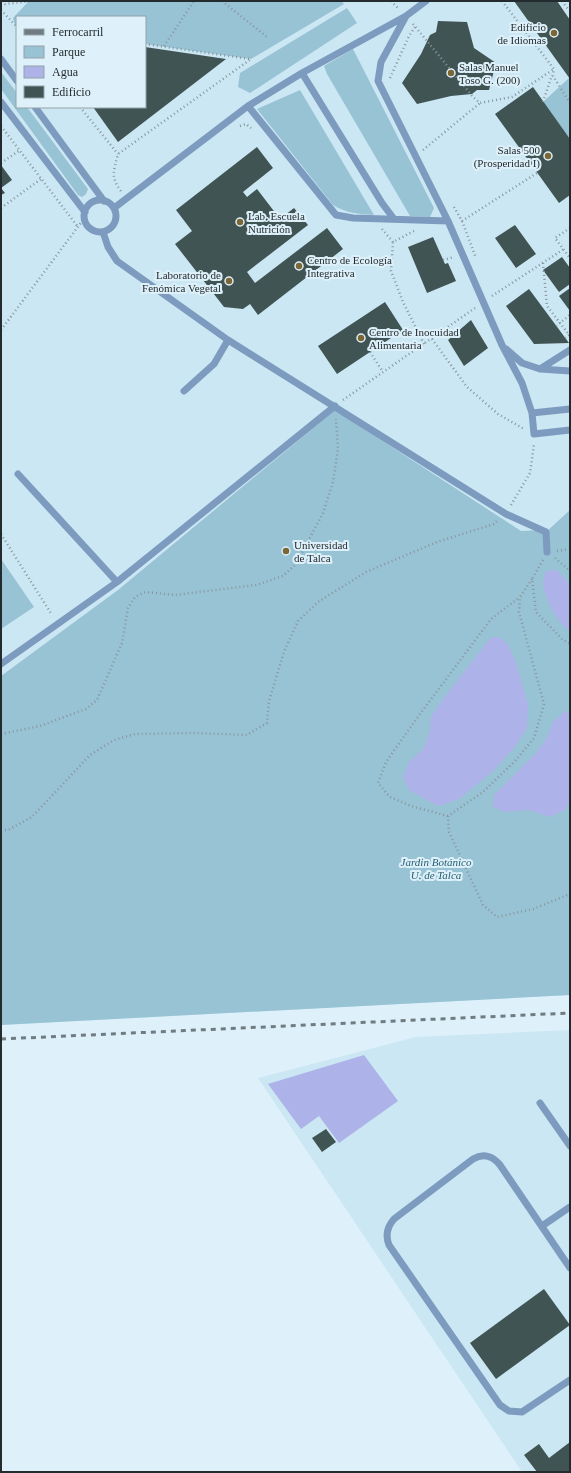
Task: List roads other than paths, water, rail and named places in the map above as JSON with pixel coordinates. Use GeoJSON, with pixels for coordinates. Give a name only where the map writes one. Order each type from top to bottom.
{"type":"FeatureCollection","features":[{"type":"Feature","properties":{"kind":"lane"},"geometry":{"type":"LineString","coordinates":[[114,208],[248,106],[302,73],[406,16],[426,1]]}},
{"type":"Feature","properties":{"kind":"lane"},"geometry":{"type":"LineString","coordinates":[[406,16],[381,62],[378,81],[448,221],[502,345],[522,383],[532,413],[534,434],[570,430]]}},
{"type":"Feature","properties":{"kind":"lane"},"geometry":{"type":"LineString","coordinates":[[1,59],[16,80]]}},
{"type":"Feature","properties":{"kind":"lane"},"geometry":{"type":"LineString","coordinates":[[302,73],[378,196],[394,219]]}},
{"type":"Feature","properties":{"kind":"lane"},"geometry":{"type":"LineString","coordinates":[[1,102],[84,215],[86,224],[91,229],[103,232],[109,229],[116,220],[114,208],[109,203],[98,200],[92,202],[87,207],[84,215]]}},
{"type":"Feature","properties":{"kind":"lane"},"geometry":{"type":"LineString","coordinates":[[248,106],[336,215],[353,218],[448,221]]}},
{"type":"Feature","properties":{"kind":"lane"},"geometry":{"type":"LineString","coordinates":[[37,108],[104,201]]}},
{"type":"Feature","properties":{"kind":"lane"},"geometry":{"type":"LineString","coordinates":[[103,232],[108,247],[117,261],[228,340],[506,514],[546,532],[547,552]]}},
{"type":"Feature","properties":{"kind":"lane"},"geometry":{"type":"LineString","coordinates":[[184,391],[214,364],[228,340]]}},
{"type":"Feature","properties":{"kind":"lane"},"geometry":{"type":"LineString","coordinates":[[502,345],[522,363],[540,369],[570,371]]}},
{"type":"Feature","properties":{"kind":"lane"},"geometry":{"type":"LineString","coordinates":[[540,369],[570,350]]}},
{"type":"Feature","properties":{"kind":"lane"},"geometry":{"type":"LineString","coordinates":[[1,664],[117,582],[335,406]]}},
{"type":"Feature","properties":{"kind":"lane"},"geometry":{"type":"LineString","coordinates":[[532,413],[570,409]]}},
{"type":"Feature","properties":{"kind":"lane"},"geometry":{"type":"LineString","coordinates":[[18,474],[117,582]]}},
{"type":"Feature","properties":{"kind":"lane"},"geometry":{"type":"LineString","coordinates":[[540,1103],[570,1146]]}},
{"type":"Feature","properties":{"kind":"lane"},"geometry":{"type":"LineString","coordinates":[[570,1268],[497,1161],[494,1158],[483,1156],[473,1159],[394,1219],[387,1230],[386,1235],[389,1245],[504,1409],[522,1412],[570,1380]]}},
{"type":"Feature","properties":{"kind":"lane"},"geometry":{"type":"LineString","coordinates":[[542,1226],[570,1207]]}},
{"type":"Feature","properties":{"kind":"water"},"geometry":{"type":"Polygon","coordinates":[[[557,570],[570,585],[570,632],[565,628],[553,611],[544,591],[543,584],[546,571],[557,570]]]}},
{"type":"Feature","properties":{"kind":"water"},"geometry":{"type":"Polygon","coordinates":[[[491,637],[501,638],[509,646],[516,663],[528,705],[527,728],[514,748],[492,772],[459,799],[438,806],[409,790],[403,777],[409,762],[424,748],[430,731],[431,716],[491,637]]]}},
{"type":"Feature","properties":{"kind":"water"},"geometry":{"type":"Polygon","coordinates":[[[565,711],[570,712],[570,802],[565,810],[550,817],[529,810],[505,812],[493,807],[494,795],[536,753],[547,738],[553,722],[565,711]]]}},
{"type":"Feature","properties":{"kind":"water"},"geometry":{"type":"Polygon","coordinates":[[[364,1055],[398,1101],[339,1143],[319,1116],[301,1129],[268,1084],[364,1055]]]}},
{"type":"Feature","properties":{"kind":"railway"},"geometry":{"type":"LineString","coordinates":[[1,1039],[570,1013]]}},
{"type":"Feature","properties":{"kind":"place","name":"Edificio de Idiomas"},"geometry":{"type":"Point","coordinates":[554,33]}},
{"type":"Feature","properties":{"kind":"place","name":"Salas Manuel Toso G. (200)"},"geometry":{"type":"Point","coordinates":[451,73]}},
{"type":"Feature","properties":{"kind":"place","name":"Salas 500 (Prosperidad I)"},"geometry":{"type":"Point","coordinates":[548,156]}},
{"type":"Feature","properties":{"kind":"place","name":"Lab. Escuela Nutrición"},"geometry":{"type":"Point","coordinates":[240,222]}},
{"type":"Feature","properties":{"kind":"place","name":"Centro de Ecología Integrativa"},"geometry":{"type":"Point","coordinates":[299,266]}},
{"type":"Feature","properties":{"kind":"place","name":"Laboratorio de Fenómica Vegetal"},"geometry":{"type":"Point","coordinates":[229,281]}},
{"type":"Feature","properties":{"kind":"place","name":"Centro de Inocuidad Alimentaria"},"geometry":{"type":"Point","coordinates":[361,338]}},
{"type":"Feature","properties":{"kind":"place","name":"Universidad de Talca"},"geometry":{"type":"Point","coordinates":[286,551]}},
{"type":"Feature","properties":{"kind":"park label","name":"Jardin Botánico U. de Talca"},"geometry":{"type":"Point","coordinates":[436,868]}}]}
